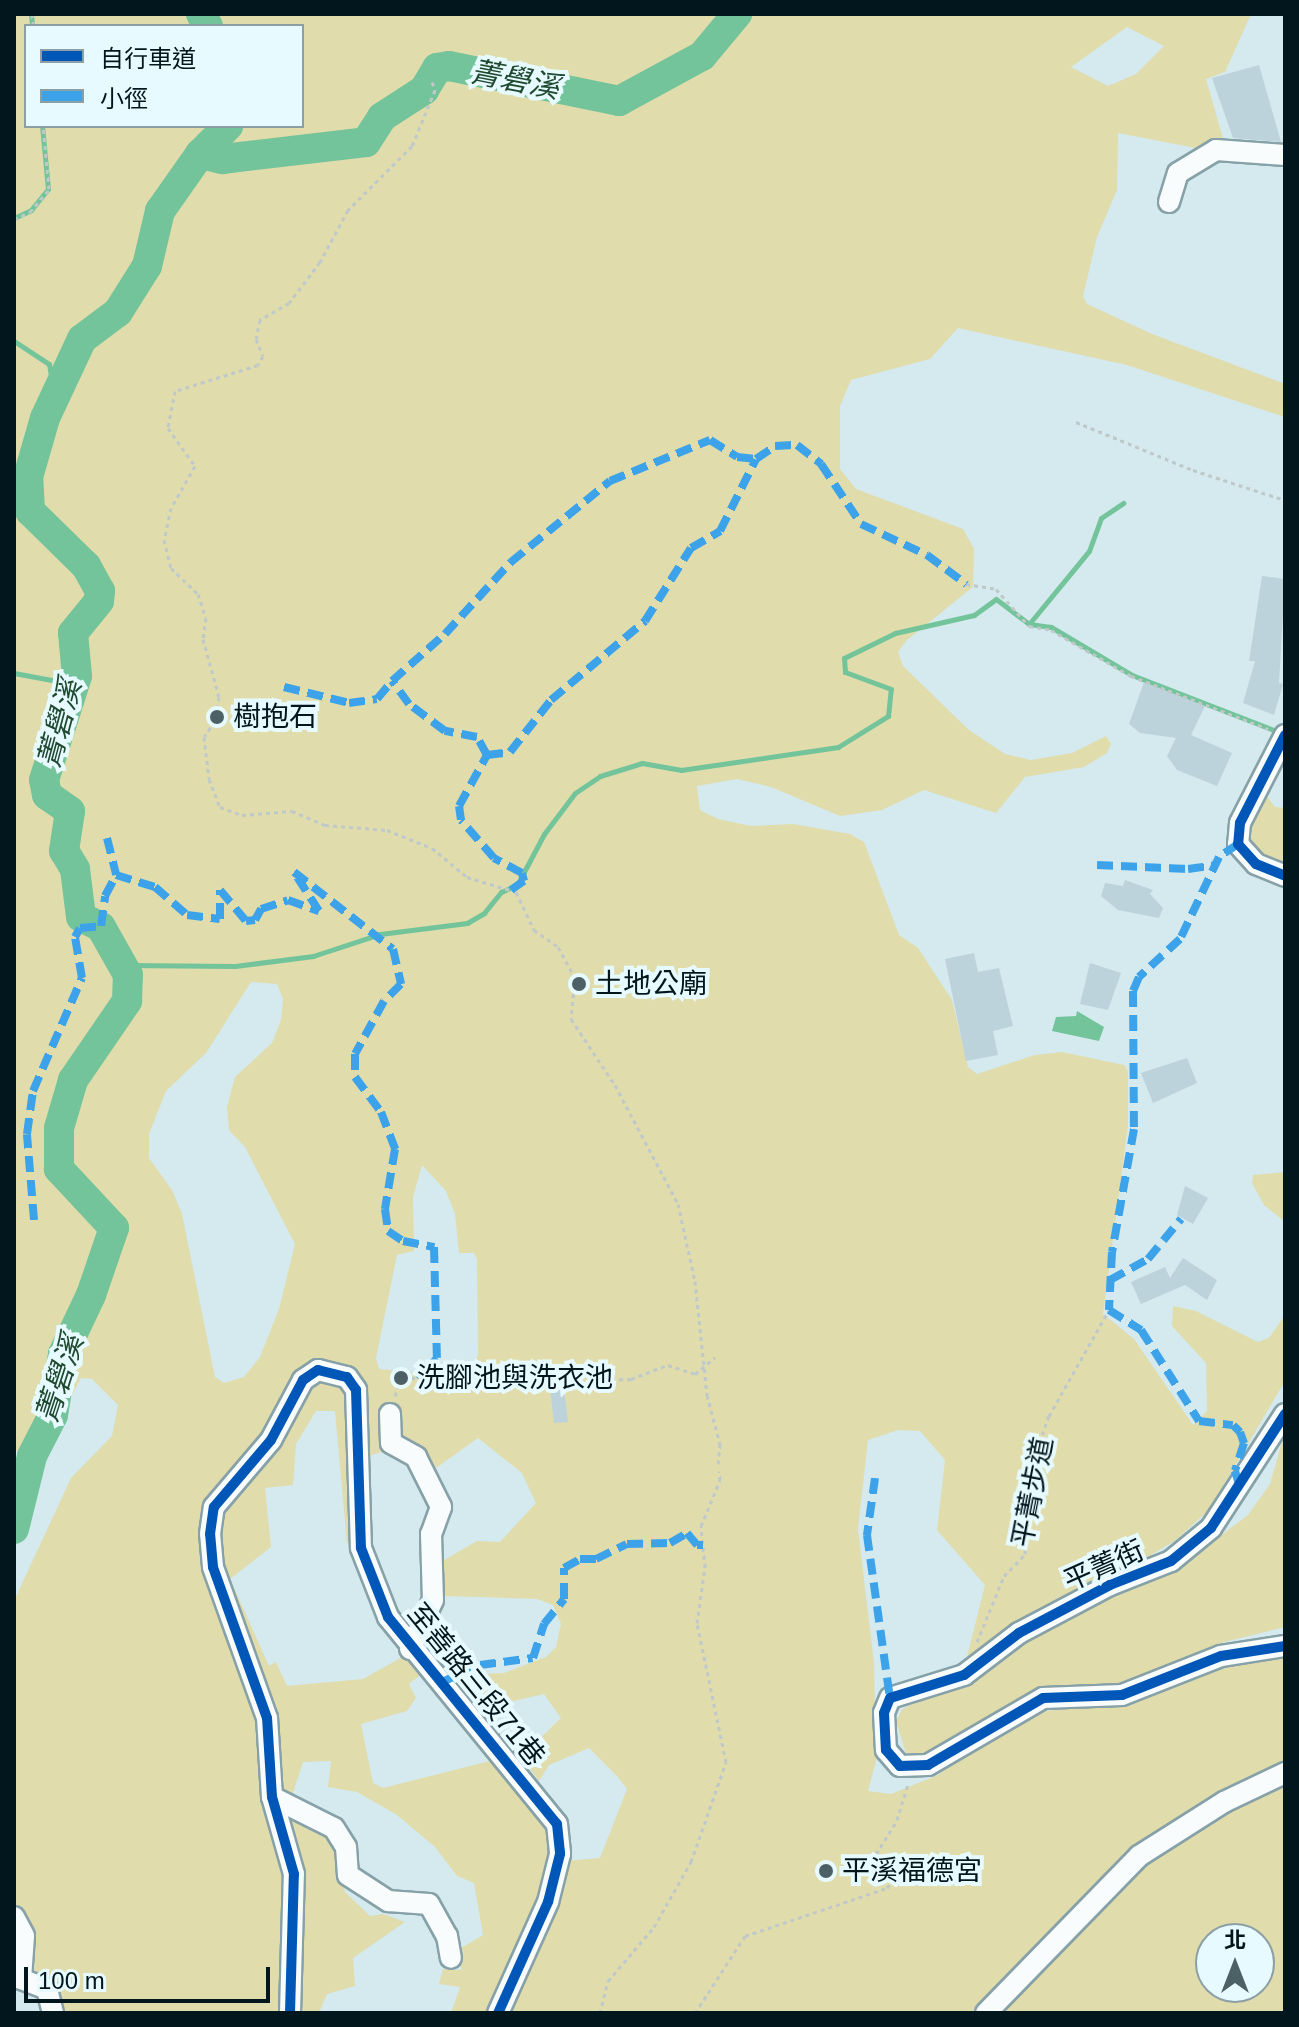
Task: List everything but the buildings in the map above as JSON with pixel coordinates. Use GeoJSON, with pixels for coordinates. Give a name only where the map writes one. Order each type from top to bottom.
{"type":"FeatureCollection","features":[{"type":"Feature","properties":{"kind":"street"},"geometry":{"type":"LineString","coordinates":[[1169,202],[1178,173],[1216,150],[1285,155]]}},
{"type":"Feature","properties":{"kind":"street"},"geometry":{"type":"LineString","coordinates":[[1285,736],[1240,823],[1238,844],[1256,864],[1285,876]]}},
{"type":"Feature","properties":{"kind":"street","name":"至善路三段71巷"},"geometry":{"type":"LineString","coordinates":[[290,2013],[294,1874],[272,1797],[267,1718],[213,1567],[210,1534],[214,1507],[271,1440],[303,1380],[318,1370],[347,1377],[356,1390],[361,1548],[372,1586],[410,1649],[471,1713],[557,1824],[560,1854],[548,1902],[498,2013]]}},
{"type":"Feature","properties":{"kind":"street"},"geometry":{"type":"LineString","coordinates":[[390,1414],[391,1443],[416,1457],[441,1507],[431,1534],[433,1600],[410,1649]]}},
{"type":"Feature","properties":{"kind":"street","name":"平菁街"},"geometry":{"type":"LineString","coordinates":[[912,1769],[900,1766],[886,1750],[884,1713],[890,1698],[964,1675],[1019,1633],[1110,1585],[1171,1561],[1211,1528],[1285,1414]]}},
{"type":"Feature","properties":{"kind":"street"},"geometry":{"type":"LineString","coordinates":[[912,1769],[941,1759],[968,1738],[1043,1698],[1122,1695],[1221,1656],[1285,1646]]}},
{"type":"Feature","properties":{"kind":"street"},"geometry":{"type":"LineString","coordinates":[[986,2013],[1139,1856],[1224,1802],[1285,1773]]}},
{"type":"Feature","properties":{"kind":"street"},"geometry":{"type":"LineString","coordinates":[[272,1797],[334,1828],[346,1847],[348,1875],[388,1901],[429,1904],[447,1936],[451,1958]]}},
{"type":"Feature","properties":{"kind":"street"},"geometry":{"type":"LineString","coordinates":[[14,1917],[24,1936],[21,1979],[47,1989],[53,2013]]}},
{"type":"Feature","properties":{"kind":"path"},"geometry":{"type":"LineString","coordinates":[[432,82],[435,90],[412,146],[348,210],[320,262],[289,303],[260,320],[256,339],[263,356],[258,365],[175,391],[168,428],[195,466],[171,508],[164,540],[171,568],[198,594],[206,618],[203,639],[219,697],[204,751],[220,807],[242,815],[292,811],[325,825],[387,830],[432,848],[467,877],[511,890],[534,930],[558,947],[575,978],[571,1019],[615,1085],[678,1204],[695,1281],[704,1364],[720,1444],[720,1480],[701,1526],[705,1567],[697,1623],[726,1762],[691,1862],[654,1927],[608,1981],[600,2013]]}},
{"type":"Feature","properties":{"kind":"path"},"geometry":{"type":"LineString","coordinates":[[14,219],[30,212],[49,189],[43,128]]}},
{"type":"Feature","properties":{"kind":"path"},"geometry":{"type":"LineString","coordinates":[[1076,422],[1193,470],[1285,500]]}},
{"type":"Feature","properties":{"kind":"path"},"geometry":{"type":"LineString","coordinates":[[966,584],[996,589],[1028,624],[1051,630],[1131,676],[1285,736]]}},
{"type":"Feature","properties":{"kind":"path"},"geometry":{"type":"LineString","coordinates":[[390,1414],[399,1384],[411,1378],[631,1379],[668,1365],[695,1374],[715,1357]]}},
{"type":"Feature","properties":{"kind":"path"},"geometry":{"type":"LineString","coordinates":[[695,2013],[745,1936],[887,1888],[895,1878],[876,1854],[897,1820],[912,1769]]}},
{"type":"Feature","properties":{"kind":"shaded area"},"geometry":{"type":"Polygon","coordinates":[[[14,14],[1251,14],[1225,72],[1206,79],[1224,142],[1206,150],[1118,133],[1117,190],[1097,237],[1083,296],[1087,304],[1152,334],[1285,384],[1285,417],[1127,365],[958,328],[930,359],[851,380],[840,406],[840,469],[856,489],[963,529],[974,549],[973,587],[907,640],[898,652],[903,666],[969,730],[1005,754],[1031,760],[1072,753],[1106,736],[1111,744],[1107,753],[1084,767],[1025,777],[996,813],[924,790],[882,810],[840,816],[771,787],[737,779],[697,786],[700,810],[718,819],[751,826],[793,824],[850,834],[864,842],[899,935],[918,948],[952,1000],[968,1067],[977,1074],[1035,1055],[1062,1052],[1124,1065],[1128,1071],[1128,1125],[1103,1314],[1134,1339],[1193,1425],[1207,1411],[1206,1363],[1172,1326],[1173,1306],[1196,1311],[1258,1342],[1269,1338],[1285,1315],[1285,1381],[1209,1510],[1176,1540],[1121,1573],[1048,1606],[965,1665],[985,1585],[937,1530],[945,1460],[920,1431],[898,1430],[868,1440],[858,1529],[874,1663],[876,1761],[868,1791],[891,1794],[938,1775],[983,1741],[1037,1712],[1137,1701],[1219,1665],[1285,1654],[1285,1765],[1132,1851],[970,2013],[451,2013],[460,1987],[439,1984],[443,1969],[461,1970],[461,1948],[483,1935],[474,1883],[457,1876],[435,1847],[397,1815],[357,1792],[328,1787],[331,1761],[303,1762],[288,1808],[310,1817],[335,1845],[345,1892],[370,1916],[383,1914],[405,1922],[353,1958],[355,1986],[327,1994],[319,2013],[64,2013],[56,1991],[30,1977],[14,1911],[14,1601],[71,1478],[112,1436],[118,1405],[92,1379],[81,1378],[46,1445],[28,1453],[14,1450],[14,14]],[[1127,27],[1071,67],[1108,86],[1136,74],[1164,46],[1127,27]],[[251,982],[206,1053],[166,1091],[149,1134],[149,1158],[172,1190],[182,1214],[215,1377],[224,1383],[244,1377],[260,1357],[279,1309],[295,1244],[245,1147],[229,1130],[227,1107],[235,1077],[272,1043],[281,1020],[283,999],[277,984],[251,982]],[[422,1165],[413,1197],[414,1251],[397,1255],[376,1358],[379,1369],[471,1378],[478,1354],[477,1259],[474,1253],[459,1253],[455,1214],[446,1191],[422,1165]],[[316,1411],[296,1444],[293,1485],[265,1488],[271,1547],[230,1579],[269,1666],[276,1662],[287,1686],[363,1679],[406,1655],[423,1673],[409,1684],[416,1698],[407,1711],[361,1724],[373,1783],[383,1788],[490,1761],[516,1782],[565,1861],[600,1858],[627,1789],[618,1777],[589,1748],[549,1765],[539,1781],[521,1757],[561,1718],[544,1694],[496,1705],[472,1704],[455,1683],[458,1675],[504,1673],[546,1657],[556,1647],[561,1624],[553,1605],[537,1599],[445,1596],[439,1582],[441,1562],[477,1541],[500,1542],[536,1503],[522,1473],[478,1438],[436,1468],[426,1451],[405,1444],[366,1457],[366,1545],[347,1543],[335,1411],[316,1411]]]}},
{"type":"Feature","properties":{"kind":"shaded area"},"geometry":{"type":"Polygon","coordinates":[[[1266,795],[1275,807],[1285,808],[1285,870],[1250,849],[1253,820],[1266,795]]]}},
{"type":"Feature","properties":{"kind":"shaded area"},"geometry":{"type":"Polygon","coordinates":[[[1077,1011],[1104,1027],[1099,1041],[1052,1031],[1056,1017],[1076,1016],[1077,1011]]]}},
{"type":"Feature","properties":{"kind":"shaded area"},"geometry":{"type":"Polygon","coordinates":[[[1285,1172],[1285,1222],[1264,1205],[1252,1183],[1253,1175],[1285,1172]]]}},
{"type":"Feature","properties":{"kind":"shaded area"},"geometry":{"type":"Polygon","coordinates":[[[1285,1431],[1285,1627],[1224,1642],[1132,1682],[1038,1688],[942,1747],[918,1756],[906,1753],[896,1722],[902,1709],[974,1676],[1027,1638],[1107,1595],[1184,1563],[1248,1515],[1270,1484],[1285,1431]]]}},
{"type":"Feature","properties":{"kind":"shaded area"},"geometry":{"type":"Polygon","coordinates":[[[1285,1784],[1285,2013],[1002,2013],[1138,1870],[1250,1799],[1285,1784]]]}},
{"type":"Feature","properties":{"kind":"waterway"},"geometry":{"type":"LineString","coordinates":[[31,14],[32,24]]}},
{"type":"Feature","properties":{"kind":"waterway","name":"菁礐溪"},"geometry":{"type":"LineString","coordinates":[[201,14],[207,24]]}},
{"type":"Feature","properties":{"kind":"waterway","name":"菁礐溪"},"geometry":{"type":"LineString","coordinates":[[200,154],[222,159],[366,142],[382,117],[424,90],[437,68],[449,66],[619,101],[702,56],[737,14]]}},
{"type":"Feature","properties":{"kind":"waterway"},"geometry":{"type":"LineString","coordinates":[[14,218],[31,210],[48,189],[42,128]]}},
{"type":"Feature","properties":{"kind":"waterway","name":"菁礐溪"},"geometry":{"type":"LineString","coordinates":[[14,1529],[32,1456],[53,1415],[63,1354],[91,1295],[114,1228],[59,1169],[59,1128],[73,1080],[127,1001],[128,975],[101,927],[81,917],[75,869],[64,851],[70,811],[47,795],[44,780],[77,676],[73,633],[99,601],[100,591],[86,566],[30,511],[28,477],[45,418],[82,339],[118,312],[147,266],[160,211],[200,154],[226,128]]}},
{"type":"Feature","properties":{"kind":"waterway"},"geometry":{"type":"LineString","coordinates":[[14,341],[49,364],[55,398]]}},
{"type":"Feature","properties":{"kind":"waterway"},"geometry":{"type":"LineString","coordinates":[[1029,624],[1089,551],[1101,518],[1123,503]]}},
{"type":"Feature","properties":{"kind":"waterway"},"geometry":{"type":"LineString","coordinates":[[123,965],[235,966],[313,956],[380,934],[467,923],[484,913],[501,892],[517,885],[544,834],[575,793],[600,776],[642,763],[681,770],[838,747],[888,716],[891,689],[845,672],[844,658],[895,633],[974,615],[996,599],[1029,624],[1051,627],[1132,675],[1274,730]]}},
{"type":"Feature","properties":{"kind":"waterway"},"geometry":{"type":"LineString","coordinates":[[14,673],[73,684]]}},
{"type":"Feature","properties":{"kind":"marked path"},"geometry":{"type":"LineString","coordinates":[[511,890],[524,881],[522,873],[494,858],[461,820],[459,806],[487,755],[477,737],[445,731],[409,704],[392,681],[445,634],[511,562],[610,481],[710,440],[737,457],[756,459],[775,446],[797,445],[821,464],[861,524],[927,555],[966,584]]}},
{"type":"Feature","properties":{"kind":"marked path"},"geometry":{"type":"LineString","coordinates":[[487,755],[510,752],[551,700],[645,621],[691,548],[720,531],[756,459]]}},
{"type":"Feature","properties":{"kind":"marked path"},"geometry":{"type":"LineString","coordinates":[[284,687],[349,703],[377,699],[392,681]]}},
{"type":"Feature","properties":{"kind":"marked path"},"geometry":{"type":"LineString","coordinates":[[107,838],[116,875],[155,887],[187,915],[220,919],[220,890],[246,921],[255,920],[261,909],[288,900],[319,911],[294,872],[393,949],[401,984],[384,1001],[355,1054],[355,1077],[381,1112],[395,1149],[385,1209],[388,1231],[403,1241],[434,1247],[437,1358],[419,1379]]}},
{"type":"Feature","properties":{"kind":"marked path"},"geometry":{"type":"LineString","coordinates":[[1238,844],[1219,857],[1180,939],[1139,977],[1133,991],[1134,1129],[1112,1252],[1109,1310],[1141,1330],[1199,1421],[1233,1425],[1240,1432],[1244,1443],[1235,1471],[1239,1484]]}},
{"type":"Feature","properties":{"kind":"marked path"},"geometry":{"type":"LineString","coordinates":[[1097,865],[1188,869],[1216,865]]}},
{"type":"Feature","properties":{"kind":"marked path"},"geometry":{"type":"LineString","coordinates":[[34,1220],[27,1134],[33,1091],[82,978],[75,937],[80,928],[101,926],[105,896],[116,875]]}},
{"type":"Feature","properties":{"kind":"marked path"},"geometry":{"type":"LineString","coordinates":[[1110,1280],[1148,1259],[1181,1219]]}},
{"type":"Feature","properties":{"kind":"marked path"},"geometry":{"type":"LineString","coordinates":[[875,1478],[867,1535],[890,1698]]}},
{"type":"Feature","properties":{"kind":"marked path"},"geometry":{"type":"LineString","coordinates":[[442,1682],[480,1665],[533,1658],[544,1624],[564,1599],[564,1568],[580,1559],[596,1559],[627,1544],[670,1543],[687,1533],[697,1545],[703,1545]]}},
{"type":"Feature","properties":{"kind":"cycle path"},"geometry":{"type":"LineString","coordinates":[[1285,735],[1240,823],[1238,844],[1256,864],[1285,876]]}},
{"type":"Feature","properties":{"kind":"cycle path"},"geometry":{"type":"LineString","coordinates":[[290,2013],[294,1874],[272,1797],[267,1718],[213,1567],[210,1534],[214,1507],[271,1440],[303,1380],[318,1370],[347,1377],[356,1390],[361,1548],[388,1617],[557,1824],[560,1854],[548,1902],[498,2013]]}},
{"type":"Feature","properties":{"kind":"cycle path"},"geometry":{"type":"LineString","coordinates":[[1285,1414],[1211,1528],[1171,1561],[1110,1585],[1019,1633],[964,1675],[890,1698],[884,1713],[886,1750],[900,1766],[928,1765],[1043,1698],[1122,1695],[1221,1656],[1285,1646]]}},
{"type":"Feature","properties":{"kind":"place","name":"樹抱石"},"geometry":{"type":"Point","coordinates":[217,717]}},
{"type":"Feature","properties":{"kind":"place","name":"土地公廟"},"geometry":{"type":"Point","coordinates":[579,984]}},
{"type":"Feature","properties":{"kind":"place","name":"洗腳池與洗衣池"},"geometry":{"type":"Point","coordinates":[401,1378]}},
{"type":"Feature","properties":{"kind":"place","name":"平溪福德宮"},"geometry":{"type":"Point","coordinates":[826,1871]}}]}
